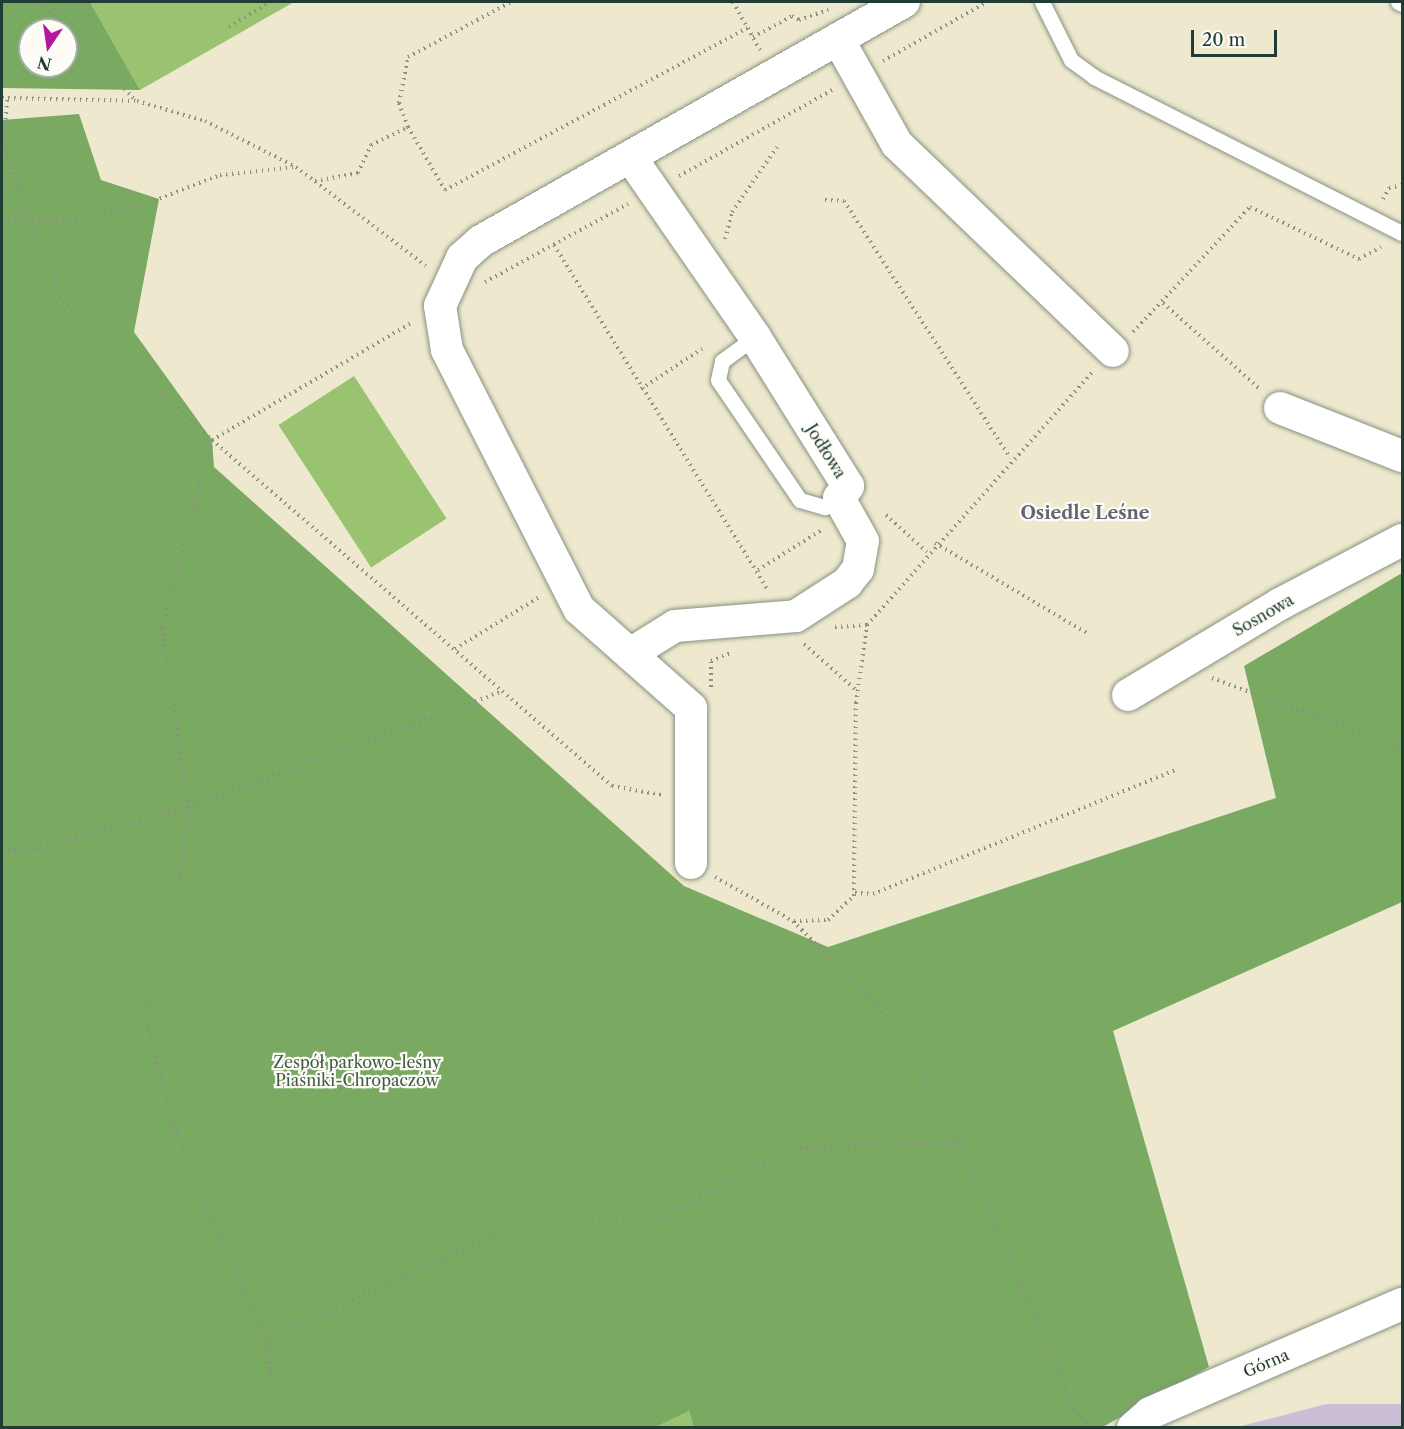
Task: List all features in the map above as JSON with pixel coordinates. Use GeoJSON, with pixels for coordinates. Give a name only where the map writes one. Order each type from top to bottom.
{"type":"FeatureCollection","features":[{"type":"Feature","properties":{"kind":"street"},"geometry":{"type":"LineString","coordinates":[[691,863],[691,708],[579,609],[447,350],[444,294],[481,241],[631,158],[839,27],[904,2]]}},
{"type":"Feature","properties":{"kind":"street"},"geometry":{"type":"LineString","coordinates":[[839,27],[897,144],[1113,351]]}},
{"type":"Feature","properties":{"kind":"street","name":"Jodłowa"},"geometry":{"type":"LineString","coordinates":[[630,654],[675,626],[784,619],[831,594],[858,569],[863,541],[839,498],[848,486],[755,337],[631,158]]}},
{"type":"Feature","properties":{"kind":"street"},"geometry":{"type":"LineString","coordinates":[[1280,408],[1402,456]]}},
{"type":"Feature","properties":{"kind":"street","name":"Sosnowa"},"geometry":{"type":"LineString","coordinates":[[1128,695],[1186,660],[1402,540]]}},
{"type":"Feature","properties":{"kind":"street","name":"Górna"},"geometry":{"type":"LineString","coordinates":[[1133,1428],[1150,1413],[1402,1304]]}},
{"type":"Feature","properties":{"kind":"lane"},"geometry":{"type":"LineString","coordinates":[[1042,2],[1071,60],[1094,77],[1396,237]]}},
{"type":"Feature","properties":{"kind":"lane"},"geometry":{"type":"LineString","coordinates":[[1398,2],[1402,4]]}},
{"type":"Feature","properties":{"kind":"lane"},"geometry":{"type":"LineString","coordinates":[[755,337],[722,361],[718,380],[800,500],[825,507],[839,498]]}},
{"type":"Feature","properties":{"kind":"path"},"geometry":{"type":"LineString","coordinates":[[41,2],[137,101]]}},
{"type":"Feature","properties":{"kind":"path"},"geometry":{"type":"LineString","coordinates":[[230,27],[270,2]]}},
{"type":"Feature","properties":{"kind":"path"},"geometry":{"type":"LineString","coordinates":[[511,2],[408,57],[399,103],[408,127],[445,190],[747,27]]}},
{"type":"Feature","properties":{"kind":"path"},"geometry":{"type":"LineString","coordinates":[[733,2],[762,53]]}},
{"type":"Feature","properties":{"kind":"path"},"geometry":{"type":"LineString","coordinates":[[279,1428],[265,1339],[176,1132],[148,1026],[140,927],[180,879],[188,807],[162,627],[212,440],[444,294],[554,245],[987,2]]}},
{"type":"Feature","properties":{"kind":"path"},"geometry":{"type":"LineString","coordinates":[[753,37],[792,16],[799,20],[825,9],[839,27]]}},
{"type":"Feature","properties":{"kind":"path"},"geometry":{"type":"LineString","coordinates":[[2,98],[7,100],[75,96],[137,101],[205,121],[296,167],[444,294]]}},
{"type":"Feature","properties":{"kind":"path"},"geometry":{"type":"LineString","coordinates":[[7,100],[3,145],[58,297],[212,440],[612,786],[625,793],[664,795],[668,805]]}},
{"type":"Feature","properties":{"kind":"path"},"geometry":{"type":"LineString","coordinates":[[315,181],[358,173],[371,145],[408,127]]}},
{"type":"Feature","properties":{"kind":"path"},"geometry":{"type":"LineString","coordinates":[[2,220],[75,220],[143,205],[220,175],[296,167]]}},
{"type":"Feature","properties":{"kind":"path"},"geometry":{"type":"LineString","coordinates":[[793,921],[828,920],[855,893],[858,692],[867,625],[1010,458],[844,201],[825,200]]}},
{"type":"Feature","properties":{"kind":"path"},"geometry":{"type":"LineString","coordinates":[[1215,246],[1250,207],[1359,259],[1396,237]]}},
{"type":"Feature","properties":{"kind":"path"},"geometry":{"type":"LineString","coordinates":[[554,245],[641,388],[758,570],[784,619],[858,692]]}},
{"type":"Feature","properties":{"kind":"path"},"geometry":{"type":"LineString","coordinates":[[1163,303],[1280,408]]}},
{"type":"Feature","properties":{"kind":"path"},"geometry":{"type":"LineString","coordinates":[[641,388],[713,342]]}},
{"type":"Feature","properties":{"kind":"path"},"geometry":{"type":"LineString","coordinates":[[758,570],[826,527]]}},
{"type":"Feature","properties":{"kind":"path"},"geometry":{"type":"LineString","coordinates":[[935,543],[1088,634]]}},
{"type":"Feature","properties":{"kind":"path"},"geometry":{"type":"LineString","coordinates":[[455,649],[565,582]]}},
{"type":"Feature","properties":{"kind":"path"},"geometry":{"type":"LineString","coordinates":[[823,627],[867,625]]}},
{"type":"Feature","properties":{"kind":"path"},"geometry":{"type":"LineString","coordinates":[[711,696],[711,661],[740,649]]}},
{"type":"Feature","properties":{"kind":"path"},"geometry":{"type":"LineString","coordinates":[[1186,660],[1203,675],[1402,748]]}},
{"type":"Feature","properties":{"kind":"path"},"geometry":{"type":"LineString","coordinates":[[2,850],[34,849],[188,807],[503,691]]}},
{"type":"Feature","properties":{"kind":"path"},"geometry":{"type":"LineString","coordinates":[[855,893],[873,894],[1176,770]]}},
{"type":"Feature","properties":{"kind":"path"},"geometry":{"type":"LineString","coordinates":[[691,863],[793,921],[899,1029],[960,1142],[1074,1409],[1092,1428]]}},
{"type":"Feature","properties":{"kind":"path"},"geometry":{"type":"LineString","coordinates":[[265,1339],[515,1226],[656,1218],[800,1148],[960,1142]]}},
{"type":"Feature","properties":{"kind":"shaded area"},"geometry":{"type":"Polygon","coordinates":[[[1326,1404],[1402,1404],[1402,1427],[1238,1427],[1326,1404]]]}},
{"type":"Feature","properties":{"kind":"green space"},"geometry":{"type":"Polygon","coordinates":[[[2,2],[90,2],[140,90],[2,88],[2,2]]]}},
{"type":"Feature","properties":{"kind":"green space"},"geometry":{"type":"Polygon","coordinates":[[[90,2],[294,2],[140,90],[90,2]]]}},
{"type":"Feature","properties":{"kind":"green space","name":"Zespół parkowo-leśny Piaśniki-Chropaczów"},"geometry":{"type":"Polygon","coordinates":[[[79,114],[101,180],[159,199],[134,332],[212,440],[214,467],[684,886],[828,947],[1276,798],[1244,666],[1402,573],[1402,902],[1113,1031],[1209,1367],[1101,1428],[694,1428],[689,1411],[654,1428],[2,1428],[2,120],[79,114]]]}},
{"type":"Feature","properties":{"kind":"green space"},"geometry":{"type":"Polygon","coordinates":[[[354,376],[447,519],[371,568],[279,425],[354,376]]]}},
{"type":"Feature","properties":{"kind":"green space"},"geometry":{"type":"Polygon","coordinates":[[[689,1411],[694,1427],[654,1428],[689,1411]]]}},
{"type":"Feature","properties":{"kind":"district","name":"Osiedle Leśne"},"geometry":{"type":"Point","coordinates":[1085,513]}}]}
